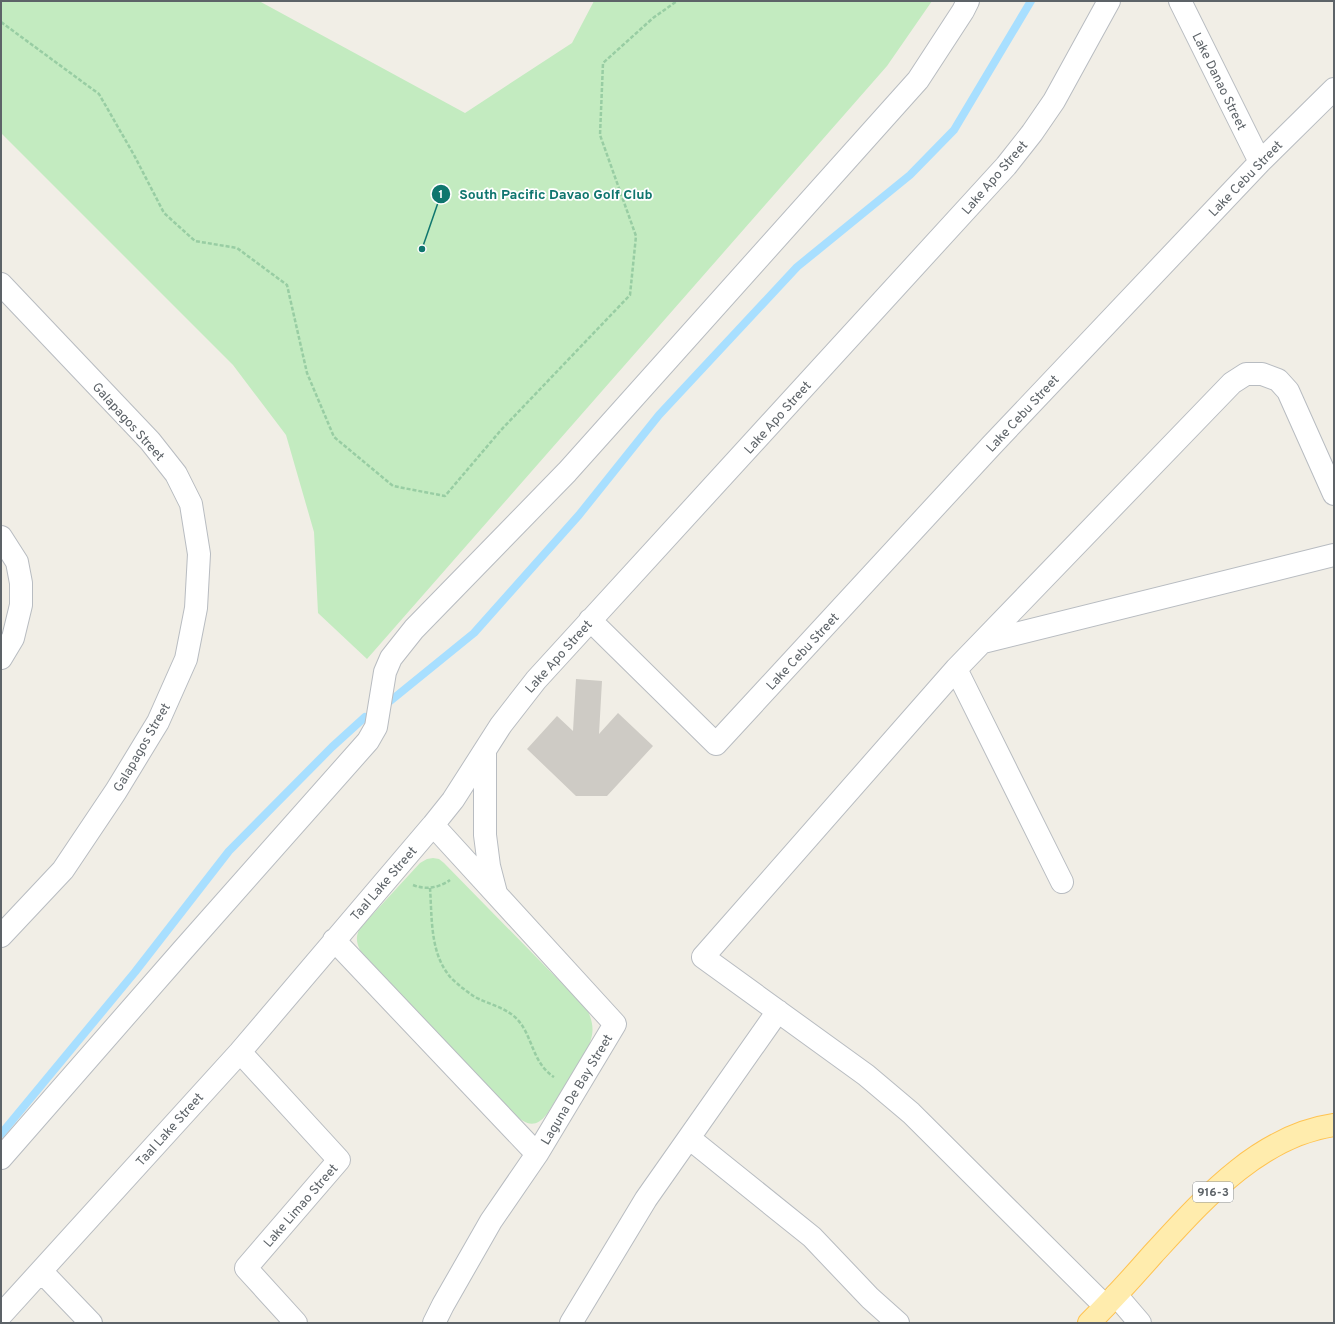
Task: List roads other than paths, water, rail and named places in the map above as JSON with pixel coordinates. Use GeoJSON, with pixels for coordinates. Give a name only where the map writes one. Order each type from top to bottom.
{"type":"FeatureCollection","features":[{"type":"Feature","properties":{"kind":"main road","name":"916-3"},"geometry":{"type":"LineString","coordinates":[[1089,1323],[1179,1226],[1232,1173],[1269,1149],[1296,1135],[1324,1126],[1334,1125]]}},
{"type":"Feature","properties":{"kind":"street"},"geometry":{"type":"LineString","coordinates":[[1,1158],[368,741],[376,727],[385,672],[391,658],[414,629],[567,472],[918,80],[968,1]]}},
{"type":"Feature","properties":{"kind":"street","name":"Lake Apo Street"},"geometry":{"type":"LineString","coordinates":[[433,825],[453,800],[513,709],[536,680],[1006,166],[1032,133],[1054,101],[1109,1]]}},
{"type":"Feature","properties":{"kind":"street","name":"Lake Danao Street"},"geometry":{"type":"LineString","coordinates":[[1180,1],[1260,162]]}},
{"type":"Feature","properties":{"kind":"street","name":"Lake Cebu Street"},"geometry":{"type":"LineString","coordinates":[[590,620],[716,744],[991,446],[1260,162],[1334,89]]}},
{"type":"Feature","properties":{"kind":"street","name":"Galapagos Street"},"geometry":{"type":"LineString","coordinates":[[1,284],[150,441],[176,474],[191,504],[199,554],[196,608],[186,659],[158,722],[116,791],[63,870],[1,936]]}},
{"type":"Feature","properties":{"kind":"street"},"geometry":{"type":"LineString","coordinates":[[1140,1323],[1111,1300],[911,1113],[866,1074],[703,957],[956,669],[1232,383],[1246,374],[1262,374],[1278,380],[1288,391],[1334,494]]}},
{"type":"Feature","properties":{"kind":"street"},"geometry":{"type":"LineString","coordinates":[[1,537],[17,562],[21,583],[21,605],[13,638],[1,658]]}},
{"type":"Feature","properties":{"kind":"street"},"geometry":{"type":"LineString","coordinates":[[983,642],[1334,556]]}},
{"type":"Feature","properties":{"kind":"street"},"geometry":{"type":"LineString","coordinates":[[956,669],[1062,882]]}},
{"type":"Feature","properties":{"kind":"street"},"geometry":{"type":"LineString","coordinates":[[485,750],[485,834],[489,866],[496,894]]}},
{"type":"Feature","properties":{"kind":"street","name":"Laguna De Bay Street"},"geometry":{"type":"LineString","coordinates":[[433,825],[614,1024],[536,1154],[491,1221],[434,1323]]}},
{"type":"Feature","properties":{"kind":"street","name":"Taal Lake Street"},"geometry":{"type":"LineString","coordinates":[[1,1314],[240,1052],[433,825]]}},
{"type":"Feature","properties":{"kind":"street"},"geometry":{"type":"LineString","coordinates":[[334,940],[536,1154]]}},
{"type":"Feature","properties":{"kind":"street"},"geometry":{"type":"LineString","coordinates":[[571,1323],[646,1199],[778,1012]]}},
{"type":"Feature","properties":{"kind":"street","name":"Lake Limao Street"},"geometry":{"type":"LineString","coordinates":[[240,1052],[339,1160],[246,1268],[296,1323]]}},
{"type":"Feature","properties":{"kind":"street"},"geometry":{"type":"LineString","coordinates":[[689,1138],[812,1237],[870,1298],[898,1323]]}},
{"type":"Feature","properties":{"kind":"street"},"geometry":{"type":"LineString","coordinates":[[41,1270],[91,1323]]}},
{"type":"Feature","properties":{"kind":"waterway"},"geometry":{"type":"LineString","coordinates":[[389,702],[474,633],[579,515],[659,415],[797,267],[910,175],[954,130],[1031,1]]}},
{"type":"Feature","properties":{"kind":"waterway"},"geometry":{"type":"LineString","coordinates":[[1,1134],[135,972],[229,851],[332,747],[365,717]]}},
{"type":"Feature","properties":{"kind":"place","name":"South Pacific Davao Golf Club"},"geometry":{"type":"Point","coordinates":[422,249]}}]}
